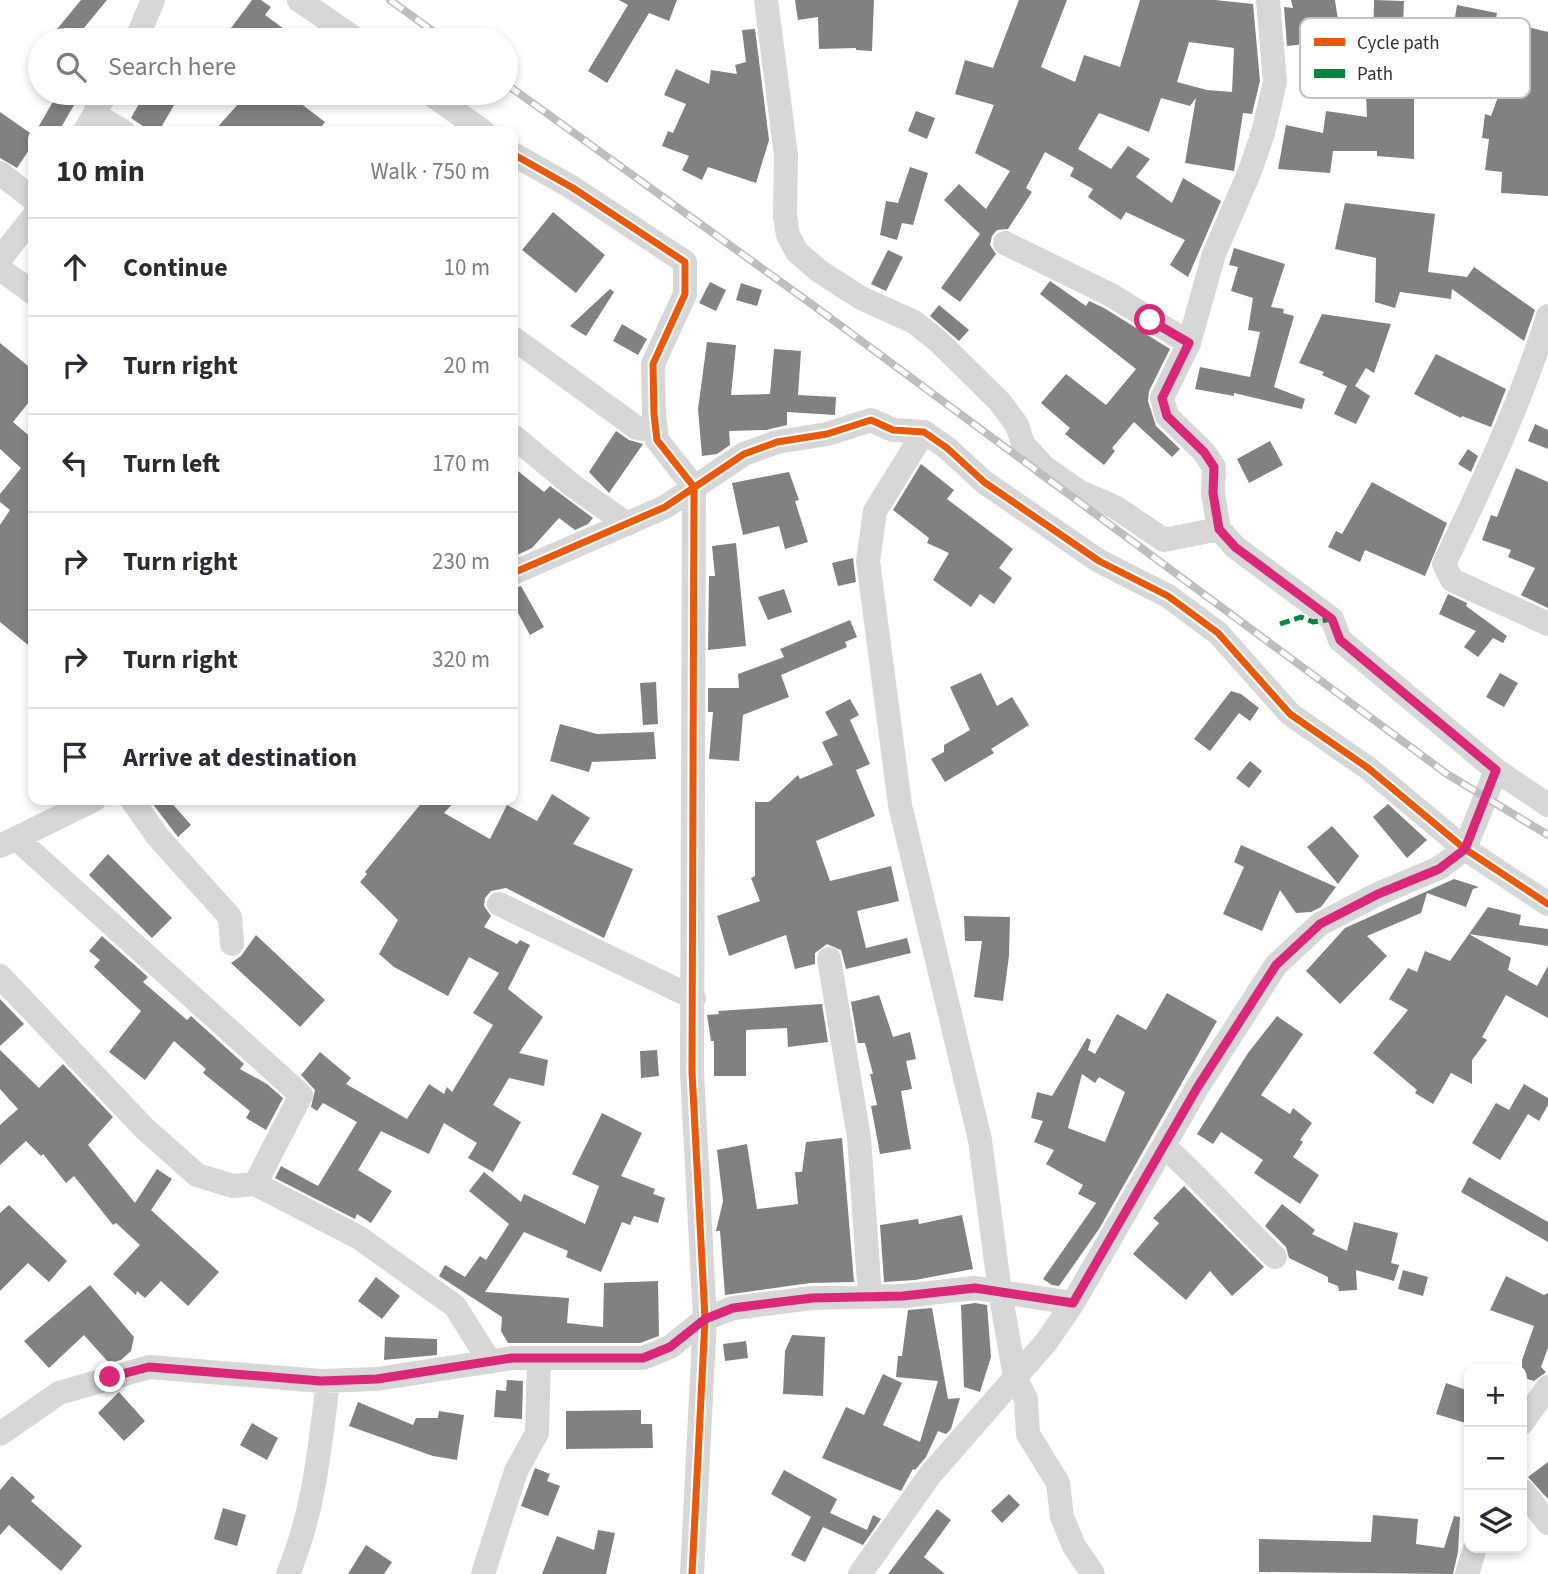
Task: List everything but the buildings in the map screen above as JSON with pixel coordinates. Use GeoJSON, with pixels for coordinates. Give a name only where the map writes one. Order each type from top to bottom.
{"type":"FeatureCollection","features":[{"type":"Feature","properties":{"kind":"street"},"geometry":{"type":"LineString","coordinates":[[141,28],[153,0]]}},
{"type":"Feature","properties":{"kind":"street"},"geometry":{"type":"LineString","coordinates":[[299,0],[340,28]]}},
{"type":"Feature","properties":{"kind":"street"},"geometry":{"type":"LineString","coordinates":[[766,0],[786,155],[785,216],[788,235],[797,252],[819,271],[861,298],[889,308],[937,340],[1000,402],[1017,425],[1023,444],[1062,480],[1115,507],[1164,540],[1219,529]]}},
{"type":"Feature","properties":{"kind":"street"},"geometry":{"type":"LineString","coordinates":[[1268,0],[1275,82],[1250,172],[1214,254],[1189,343],[1162,398],[1167,416],[1204,452],[1214,467],[1213,493],[1219,529],[1235,547],[1332,619],[1340,640],[1496,770],[1548,805]]}},
{"type":"Feature","properties":{"kind":"street"},"geometry":{"type":"LineString","coordinates":[[90,123],[100,105]]}},
{"type":"Feature","properties":{"kind":"street"},"geometry":{"type":"LineString","coordinates":[[446,105],[477,126]]}},
{"type":"Feature","properties":{"kind":"street"},"geometry":{"type":"LineString","coordinates":[[518,157],[573,188],[685,262],[685,294],[653,364],[656,440],[694,487],[692,1072],[705,1319],[692,1574]]}},
{"type":"Feature","properties":{"kind":"street"},"geometry":{"type":"LineString","coordinates":[[0,173],[28,195]]}},
{"type":"Feature","properties":{"kind":"street"},"geometry":{"type":"LineString","coordinates":[[0,259],[28,224]]}},
{"type":"Feature","properties":{"kind":"street"},"geometry":{"type":"LineString","coordinates":[[1005,243],[1111,295],[1189,343]]}},
{"type":"Feature","properties":{"kind":"street"},"geometry":{"type":"LineString","coordinates":[[0,269],[28,289]]}},
{"type":"Feature","properties":{"kind":"street"},"geometry":{"type":"LineString","coordinates":[[1548,316],[1533,366],[1493,462],[1444,564],[1452,580],[1548,624]]}},
{"type":"Feature","properties":{"kind":"street"},"geometry":{"type":"LineString","coordinates":[[518,342],[637,428],[656,431]]}},
{"type":"Feature","properties":{"kind":"street"},"geometry":{"type":"LineString","coordinates":[[518,571],[665,507],[744,454],[777,442],[827,434],[871,420],[893,430],[924,432],[947,447],[984,482],[1099,561],[1168,596],[1218,634],[1290,714],[1368,768],[1465,849],[1548,904]]}},
{"type":"Feature","properties":{"kind":"street"},"geometry":{"type":"LineString","coordinates":[[924,432],[874,510],[868,561],[900,805],[980,1140],[1000,1292],[1015,1377],[1026,1399],[1028,1434],[1058,1483],[1062,1517],[1074,1546],[1093,1574]]}},
{"type":"Feature","properties":{"kind":"street"},"geometry":{"type":"LineString","coordinates":[[518,440],[573,486],[627,524]]}},
{"type":"Feature","properties":{"kind":"street"},"geometry":{"type":"LineString","coordinates":[[860,1574],[930,1475],[1047,1341],[1073,1303],[1197,1088],[1276,965],[1320,924],[1378,894],[1439,869],[1465,849],[1496,770]]}},
{"type":"Feature","properties":{"kind":"street"},"geometry":{"type":"LineString","coordinates":[[84,805],[8,842],[301,1095],[255,1184]]}},
{"type":"Feature","properties":{"kind":"street"},"geometry":{"type":"LineString","coordinates":[[136,805],[158,837],[230,917],[232,944]]}},
{"type":"Feature","properties":{"kind":"street"},"geometry":{"type":"LineString","coordinates":[[499,904],[694,999]]}},
{"type":"Feature","properties":{"kind":"street"},"geometry":{"type":"LineString","coordinates":[[829,959],[859,1137],[870,1297]]}},
{"type":"Feature","properties":{"kind":"street"},"geometry":{"type":"LineString","coordinates":[[0,976],[144,1128],[197,1175],[233,1186],[255,1184],[358,1237],[455,1306],[490,1362]]}},
{"type":"Feature","properties":{"kind":"street"},"geometry":{"type":"LineString","coordinates":[[1164,1146],[1215,1193],[1243,1226],[1275,1257]]}},
{"type":"Feature","properties":{"kind":"street"},"geometry":{"type":"LineString","coordinates":[[0,1434],[59,1393],[149,1367],[328,1381],[377,1379],[490,1362],[539,1358],[643,1358],[670,1347],[705,1319],[733,1308],[812,1298],[870,1297],[975,1288],[1073,1303]]}},
{"type":"Feature","properties":{"kind":"street"},"geometry":{"type":"LineString","coordinates":[[483,1574],[516,1471],[537,1433],[539,1358]]}},
{"type":"Feature","properties":{"kind":"street"},"geometry":{"type":"LineString","coordinates":[[288,1574],[302,1540],[318,1468],[328,1381]]}},
{"type":"Feature","properties":{"kind":"street"},"geometry":{"type":"LineString","coordinates":[[1527,1416],[1548,1387]]}},
{"type":"Feature","properties":{"kind":"street"},"geometry":{"type":"LineString","coordinates":[[1527,1496],[1548,1522]]}},
{"type":"Feature","properties":{"kind":"street"},"geometry":{"type":"LineString","coordinates":[[1467,1574],[1473,1553]]}},
{"type":"Feature","properties":{"kind":"railway"},"geometry":{"type":"LineString","coordinates":[[390,0],[428,28]]}},
{"type":"Feature","properties":{"kind":"railway"},"geometry":{"type":"LineString","coordinates":[[518,93],[806,300],[1447,774],[1548,835]]}},
{"type":"Feature","properties":{"kind":"marked path"},"geometry":{"type":"LineString","coordinates":[[1280,624],[1301,617],[1313,622],[1332,619]]}},
{"type":"Feature","properties":{"kind":"cycle path"},"geometry":{"type":"LineString","coordinates":[[518,157],[573,188],[685,262],[685,294],[653,364],[657,440],[694,487],[692,1072],[705,1319],[692,1574]]}},
{"type":"Feature","properties":{"kind":"cycle path"},"geometry":{"type":"LineString","coordinates":[[518,571],[665,507],[744,454],[777,442],[827,434],[871,420],[893,430],[924,432],[947,448],[984,482],[1099,561],[1168,596],[1218,633],[1290,714],[1368,768],[1465,849],[1548,904]]}},
{"type":"Feature","properties":{"kind":"route"},"geometry":{"type":"LineString","coordinates":[[110,1377],[149,1367],[178,1367],[244,1376],[321,1381],[377,1379],[512,1358],[643,1358],[670,1347],[705,1319],[733,1308],[812,1298],[903,1296],[975,1288],[1073,1303],[1197,1088],[1276,965],[1320,924],[1378,894],[1439,869],[1465,849],[1496,770],[1443,723],[1340,640],[1332,619],[1274,573],[1235,547],[1219,529],[1213,493],[1214,467],[1204,452],[1167,416],[1162,398],[1189,343],[1150,320]]}}]}
